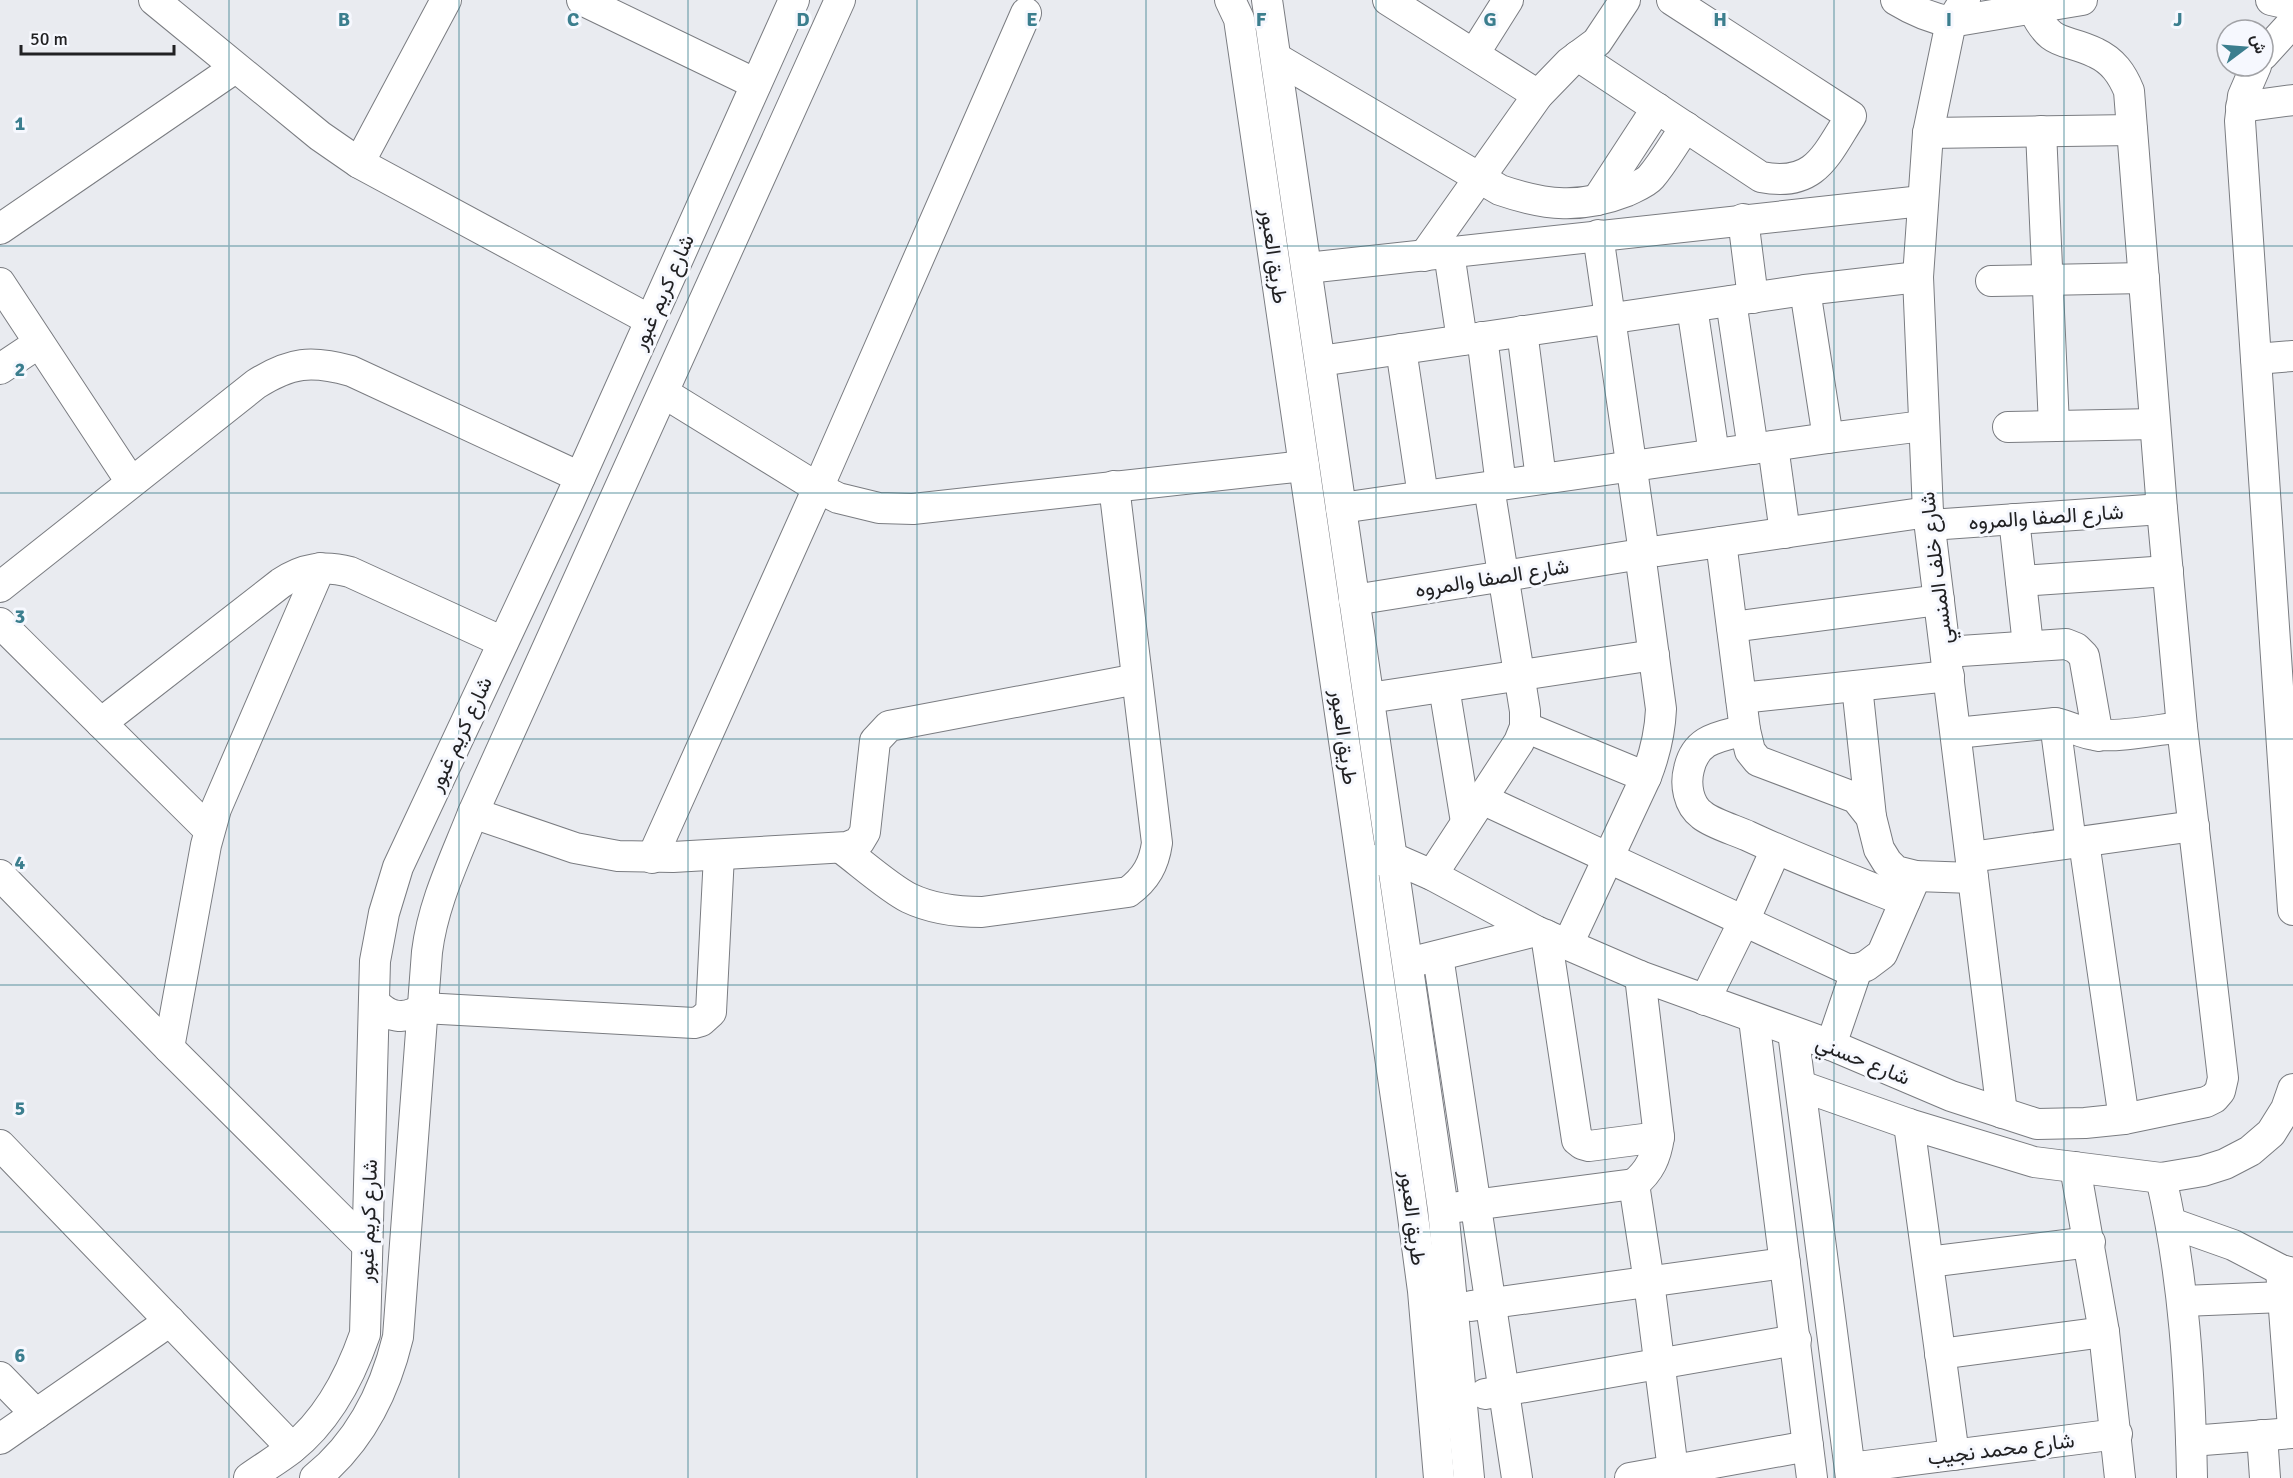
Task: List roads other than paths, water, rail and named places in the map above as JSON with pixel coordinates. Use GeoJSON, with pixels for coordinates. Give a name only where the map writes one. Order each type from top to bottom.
{"type":"FeatureCollection","features":[{"type":"Feature","properties":{"kind":"street"},"geometry":{"type":"LineString","coordinates":[[154,0],[320,136],[359,163],[650,320]]}},
{"type":"Feature","properties":{"kind":"street"},"geometry":{"type":"LineString","coordinates":[[359,163],[446,0]]}},
{"type":"Feature","properties":{"kind":"street"},"geometry":{"type":"LineString","coordinates":[[582,0],[756,84]]}},
{"type":"Feature","properties":{"kind":"street","name":"شارع كريم غبور"},"geometry":{"type":"LineString","coordinates":[[249,1478],[292,1448],[332,1404],[356,1358],[365,1334],[375,961],[387,901],[398,867],[580,477],[794,0]]}},
{"type":"Feature","properties":{"kind":"street","name":"شارع كريم غبور"},"geometry":{"type":"LineString","coordinates":[[315,1478],[336,1458],[368,1416],[392,1364],[398,1337],[429,933],[441,892],[473,813],[840,0]]}},
{"type":"Feature","properties":{"kind":"street","name":"طريق العبور"},"geometry":{"type":"LineString","coordinates":[[1266,0],[1409,963],[1443,1209],[1469,1478]]}},
{"type":"Feature","properties":{"kind":"street"},"geometry":{"type":"LineString","coordinates":[[1388,0],[1538,95]]}},
{"type":"Feature","properties":{"kind":"street"},"geometry":{"type":"LineString","coordinates":[[1474,54],[1508,0]]}},
{"type":"Feature","properties":{"kind":"street"},"geometry":{"type":"LineString","coordinates":[[1437,254],[1479,178],[1538,95],[1578,56],[1597,42],[1625,0]]}},
{"type":"Feature","properties":{"kind":"street"},"geometry":{"type":"LineString","coordinates":[[1578,56],[1761,177],[1779,180],[1797,178],[1813,169],[1826,156],[1851,116],[1672,0]]}},
{"type":"Feature","properties":{"kind":"street"},"geometry":{"type":"LineString","coordinates":[[1896,0],[1914,11],[1958,11],[2082,0]]}},
{"type":"Feature","properties":{"kind":"street"},"geometry":{"type":"LineString","coordinates":[[2271,0],[2293,5]]}},
{"type":"Feature","properties":{"kind":"street"},"geometry":{"type":"LineString","coordinates":[[1745,730],[1709,739],[1698,748],[1691,760],[1687,777],[1688,791],[1701,815],[1776,849],[1910,888],[1972,868],[2078,843],[2194,826],[2182,727],[2162,509],[2129,91],[2122,75],[2110,62],[2095,52],[2064,43],[2050,35],[2040,23],[2036,4]]}},
{"type":"Feature","properties":{"kind":"street","name":"طريق العبور"},"geometry":{"type":"LineString","coordinates":[[1241,6],[1423,1291],[1439,1478]]}},
{"type":"Feature","properties":{"kind":"street","name":"شارع خلف المنسي"},"geometry":{"type":"LineString","coordinates":[[1958,11],[1928,133],[1922,201],[1918,277],[1923,426],[1929,518],[2002,1113]]}},
{"type":"Feature","properties":{"kind":"street"},"geometry":{"type":"LineString","coordinates":[[652,858],[818,488],[1026,13]]}},
{"type":"Feature","properties":{"kind":"street"},"geometry":{"type":"LineString","coordinates":[[2275,42],[2293,22]]}},
{"type":"Feature","properties":{"kind":"street"},"geometry":{"type":"LineString","coordinates":[[1276,58],[1500,190],[1529,201],[1563,204],[1597,200],[1624,192],[1650,179],[1686,126]]}},
{"type":"Feature","properties":{"kind":"street"},"geometry":{"type":"LineString","coordinates":[[0,229],[235,68]]}},
{"type":"Feature","properties":{"kind":"street"},"geometry":{"type":"LineString","coordinates":[[2250,78],[2241,107],[2240,121],[2256,359],[2283,619],[2293,910]]}},
{"type":"Feature","properties":{"kind":"street"},"geometry":{"type":"LineString","coordinates":[[2241,107],[2293,100]]}},
{"type":"Feature","properties":{"kind":"street"},"geometry":{"type":"LineString","coordinates":[[1597,200],[1657,108]]}},
{"type":"Feature","properties":{"kind":"street"},"geometry":{"type":"LineString","coordinates":[[1928,133],[2132,129]]}},
{"type":"Feature","properties":{"kind":"street"},"geometry":{"type":"LineString","coordinates":[[2041,131],[2054,426]]}},
{"type":"Feature","properties":{"kind":"street"},"geometry":{"type":"LineString","coordinates":[[1307,268],[1922,201]]}},
{"type":"Feature","properties":{"kind":"street"},"geometry":{"type":"LineString","coordinates":[[1743,219],[1742,299],[1763,447],[1785,533]]}},
{"type":"Feature","properties":{"kind":"street"},"geometry":{"type":"LineString","coordinates":[[1378,968],[1550,937],[1609,858],[1654,755],[1660,732],[1661,709],[1643,553],[1598,235]]}},
{"type":"Feature","properties":{"kind":"street"},"geometry":{"type":"LineString","coordinates":[[1432,875],[1519,742],[1525,727],[1525,711],[1502,576],[1495,486],[1472,339],[1437,254]]}},
{"type":"Feature","properties":{"kind":"street"},"geometry":{"type":"LineString","coordinates":[[1320,361],[1805,290],[1918,277]]}},
{"type":"Feature","properties":{"kind":"street"},"geometry":{"type":"LineString","coordinates":[[1991,280],[2144,278]]}},
{"type":"Feature","properties":{"kind":"street"},"geometry":{"type":"LineString","coordinates":[[0,283],[131,482]]}},
{"type":"Feature","properties":{"kind":"street"},"geometry":{"type":"LineString","coordinates":[[1805,290],[1828,438]]}},
{"type":"Feature","properties":{"kind":"street"},"geometry":{"type":"LineString","coordinates":[[1692,307],[1714,454]]}},
{"type":"Feature","properties":{"kind":"street"},"geometry":{"type":"LineString","coordinates":[[1522,332],[1541,479]]}},
{"type":"Feature","properties":{"kind":"street"},"geometry":{"type":"LineString","coordinates":[[0,369],[39,343]]}},
{"type":"Feature","properties":{"kind":"street"},"geometry":{"type":"LineString","coordinates":[[1401,349],[1423,496]]}},
{"type":"Feature","properties":{"kind":"street"},"geometry":{"type":"LineString","coordinates":[[2256,359],[2293,356]]}},
{"type":"Feature","properties":{"kind":"street"},"geometry":{"type":"LineString","coordinates":[[0,587],[256,384],[277,370],[302,364],[327,364],[351,371],[580,477]]}},
{"type":"Feature","properties":{"kind":"street"},"geometry":{"type":"LineString","coordinates":[[664,393],[818,488],[858,504],[896,509],[1305,466]]}},
{"type":"Feature","properties":{"kind":"street"},"geometry":{"type":"LineString","coordinates":[[2008,427],[2155,424]]}},
{"type":"Feature","properties":{"kind":"street"},"geometry":{"type":"LineString","coordinates":[[1341,508],[1923,426]]}},
{"type":"Feature","properties":{"kind":"street"},"geometry":{"type":"LineString","coordinates":[[841,848],[907,897],[944,909],[982,912],[1128,892],[1140,884],[1156,854],[1157,843],[1114,486]]}},
{"type":"Feature","properties":{"kind":"street","name":"شارع الصفا والمروه"},"geometry":{"type":"LineString","coordinates":[[1354,600],[1643,553],[1785,533],[1929,518],[2014,519],[2162,509]]}},
{"type":"Feature","properties":{"kind":"street"},"geometry":{"type":"LineString","coordinates":[[2014,519],[2028,645]]}},
{"type":"Feature","properties":{"kind":"street"},"geometry":{"type":"LineString","coordinates":[[1722,542],[1745,730],[1750,751],[1758,761],[1856,798],[1871,817]]}},
{"type":"Feature","properties":{"kind":"street"},"geometry":{"type":"LineString","coordinates":[[101,723],[281,583],[293,575],[320,568],[350,572],[503,642]]}},
{"type":"Feature","properties":{"kind":"street"},"geometry":{"type":"LineString","coordinates":[[169,1048],[209,830],[224,788],[320,568]]}},
{"type":"Feature","properties":{"kind":"street"},"geometry":{"type":"LineString","coordinates":[[2020,581],[2168,571]]}},
{"type":"Feature","properties":{"kind":"street"},"geometry":{"type":"LineString","coordinates":[[1732,627],[1939,600]]}},
{"type":"Feature","properties":{"kind":"street"},"geometry":{"type":"LineString","coordinates":[[0,623],[209,830]]}},
{"type":"Feature","properties":{"kind":"street"},"geometry":{"type":"LineString","coordinates":[[1741,698],[1857,686],[2028,645],[2066,644],[2076,648],[2084,656],[2098,736]]}},
{"type":"Feature","properties":{"kind":"street"},"geometry":{"type":"LineString","coordinates":[[1369,698],[1654,655]]}},
{"type":"Feature","properties":{"kind":"street"},"geometry":{"type":"LineString","coordinates":[[473,813],[575,848],[618,856],[652,858],[841,848],[854,845],[865,832],[875,741],[889,726],[1137,679]]}},
{"type":"Feature","properties":{"kind":"street"},"geometry":{"type":"LineString","coordinates":[[1857,686],[1871,817],[1880,849],[1887,862],[1910,888]]}},
{"type":"Feature","properties":{"kind":"street"},"geometry":{"type":"LineString","coordinates":[[1444,687],[1474,811]]}},
{"type":"Feature","properties":{"kind":"street"},"geometry":{"type":"LineString","coordinates":[[1956,732],[2055,723],[2066,724],[2083,734],[2098,736],[2182,727]]}},
{"type":"Feature","properties":{"kind":"street"},"geometry":{"type":"LineString","coordinates":[[2055,723],[2078,843],[2124,1119]]}},
{"type":"Feature","properties":{"kind":"street"},"geometry":{"type":"LineString","coordinates":[[1525,727],[1646,777]]}},
{"type":"Feature","properties":{"kind":"street"},"geometry":{"type":"LineString","coordinates":[[1474,811],[1609,858],[1847,969],[1857,969],[1875,961],[1882,954],[1910,888]]}},
{"type":"Feature","properties":{"kind":"street","name":"شارع حسني"},"geometry":{"type":"LineString","coordinates":[[1393,858],[1432,875],[1550,937],[1640,976],[1831,1045],[1951,1096],[2037,1124],[2085,1123],[2124,1119],[2206,1102],[2220,1091],[2223,1078],[2194,826]]}},
{"type":"Feature","properties":{"kind":"street"},"geometry":{"type":"LineString","coordinates":[[1705,1000],[1776,849]]}},
{"type":"Feature","properties":{"kind":"street"},"geometry":{"type":"LineString","coordinates":[[374,1001],[385,1012],[401,1017],[409,1016],[423,1008],[687,1023],[702,1021],[711,1012],[719,855]]}},
{"type":"Feature","properties":{"kind":"street"},"geometry":{"type":"LineString","coordinates":[[1362,862],[1393,858]]}},
{"type":"Feature","properties":{"kind":"street"},"geometry":{"type":"LineString","coordinates":[[0,875],[169,1048],[367,1245]]}},
{"type":"Feature","properties":{"kind":"street"},"geometry":{"type":"LineString","coordinates":[[1550,937],[1577,1140],[1589,1146],[1659,1137]]}},
{"type":"Feature","properties":{"kind":"street"},"geometry":{"type":"LineString","coordinates":[[1438,956],[1517,1478]]}},
{"type":"Feature","properties":{"kind":"street"},"geometry":{"type":"LineString","coordinates":[[1831,1045],[1857,969]]}},
{"type":"Feature","properties":{"kind":"street"},"geometry":{"type":"LineString","coordinates":[[1443,1209],[1634,1184],[1643,1177],[1657,1152],[1659,1137],[1640,976]]}},
{"type":"Feature","properties":{"kind":"street"},"geometry":{"type":"LineString","coordinates":[[1754,1018],[1812,1478]]}},
{"type":"Feature","properties":{"kind":"street"},"geometry":{"type":"LineString","coordinates":[[1793,1032],[1851,1473]]}},
{"type":"Feature","properties":{"kind":"street"},"geometry":{"type":"LineString","coordinates":[[372,1080],[383,1071],[398,1069],[410,1076],[417,1090]]}},
{"type":"Feature","properties":{"kind":"street"},"geometry":{"type":"LineString","coordinates":[[1801,1086],[1909,1124],[2034,1162],[2161,1178],[2203,1171],[2225,1164],[2250,1151],[2271,1133],[2286,1109],[2293,1089]]}},
{"type":"Feature","properties":{"kind":"street"},"geometry":{"type":"LineString","coordinates":[[1909,1124],[1954,1455]]}},
{"type":"Feature","properties":{"kind":"street"},"geometry":{"type":"LineString","coordinates":[[2034,1162],[2037,1124]]}},
{"type":"Feature","properties":{"kind":"street"},"geometry":{"type":"LineString","coordinates":[[0,1145],[292,1448]]}},
{"type":"Feature","properties":{"kind":"street"},"geometry":{"type":"LineString","coordinates":[[2074,1167],[2090,1242],[2104,1332],[2117,1434],[2120,1478]]}},
{"type":"Feature","properties":{"kind":"street"},"geometry":{"type":"LineString","coordinates":[[2161,1178],[2171,1223],[2183,1301],[2192,1478]]}},
{"type":"Feature","properties":{"kind":"street"},"geometry":{"type":"LineString","coordinates":[[1634,1184],[1673,1470]]}},
{"type":"Feature","properties":{"kind":"street"},"geometry":{"type":"LineString","coordinates":[[2171,1223],[2233,1245],[2286,1280]]}},
{"type":"Feature","properties":{"kind":"street"},"geometry":{"type":"LineString","coordinates":[[1928,1262],[2090,1242]]}},
{"type":"Feature","properties":{"kind":"street"},"geometry":{"type":"LineString","coordinates":[[1454,1309],[1785,1263]]}},
{"type":"Feature","properties":{"kind":"street"},"geometry":{"type":"LineString","coordinates":[[2183,1301],[2286,1280]]}},
{"type":"Feature","properties":{"kind":"street"},"geometry":{"type":"LineString","coordinates":[[2286,1280],[2293,1428]]}},
{"type":"Feature","properties":{"kind":"street"},"geometry":{"type":"LineString","coordinates":[[0,1439],[170,1321]]}},
{"type":"Feature","properties":{"kind":"street"},"geometry":{"type":"LineString","coordinates":[[1940,1354],[2104,1332]]}},
{"type":"Feature","properties":{"kind":"street"},"geometry":{"type":"LineString","coordinates":[[1462,1398],[1796,1340]]}},
{"type":"Feature","properties":{"kind":"street"},"geometry":{"type":"LineString","coordinates":[[0,1377],[36,1414]]}},
{"type":"Feature","properties":{"kind":"street"},"geometry":{"type":"LineString","coordinates":[[2191,1441],[2293,1433]]}},
{"type":"Feature","properties":{"kind":"street","name":"شارع محمد نجيب"},"geometry":{"type":"LineString","coordinates":[[1851,1473],[1954,1455],[2117,1434]]}},
{"type":"Feature","properties":{"kind":"street"},"geometry":{"type":"LineString","coordinates":[[2262,1435],[2265,1478]]}},
{"type":"Feature","properties":{"kind":"street"},"geometry":{"type":"LineString","coordinates":[[1630,1478],[1673,1470],[1707,1471],[1808,1446]]}}]}
